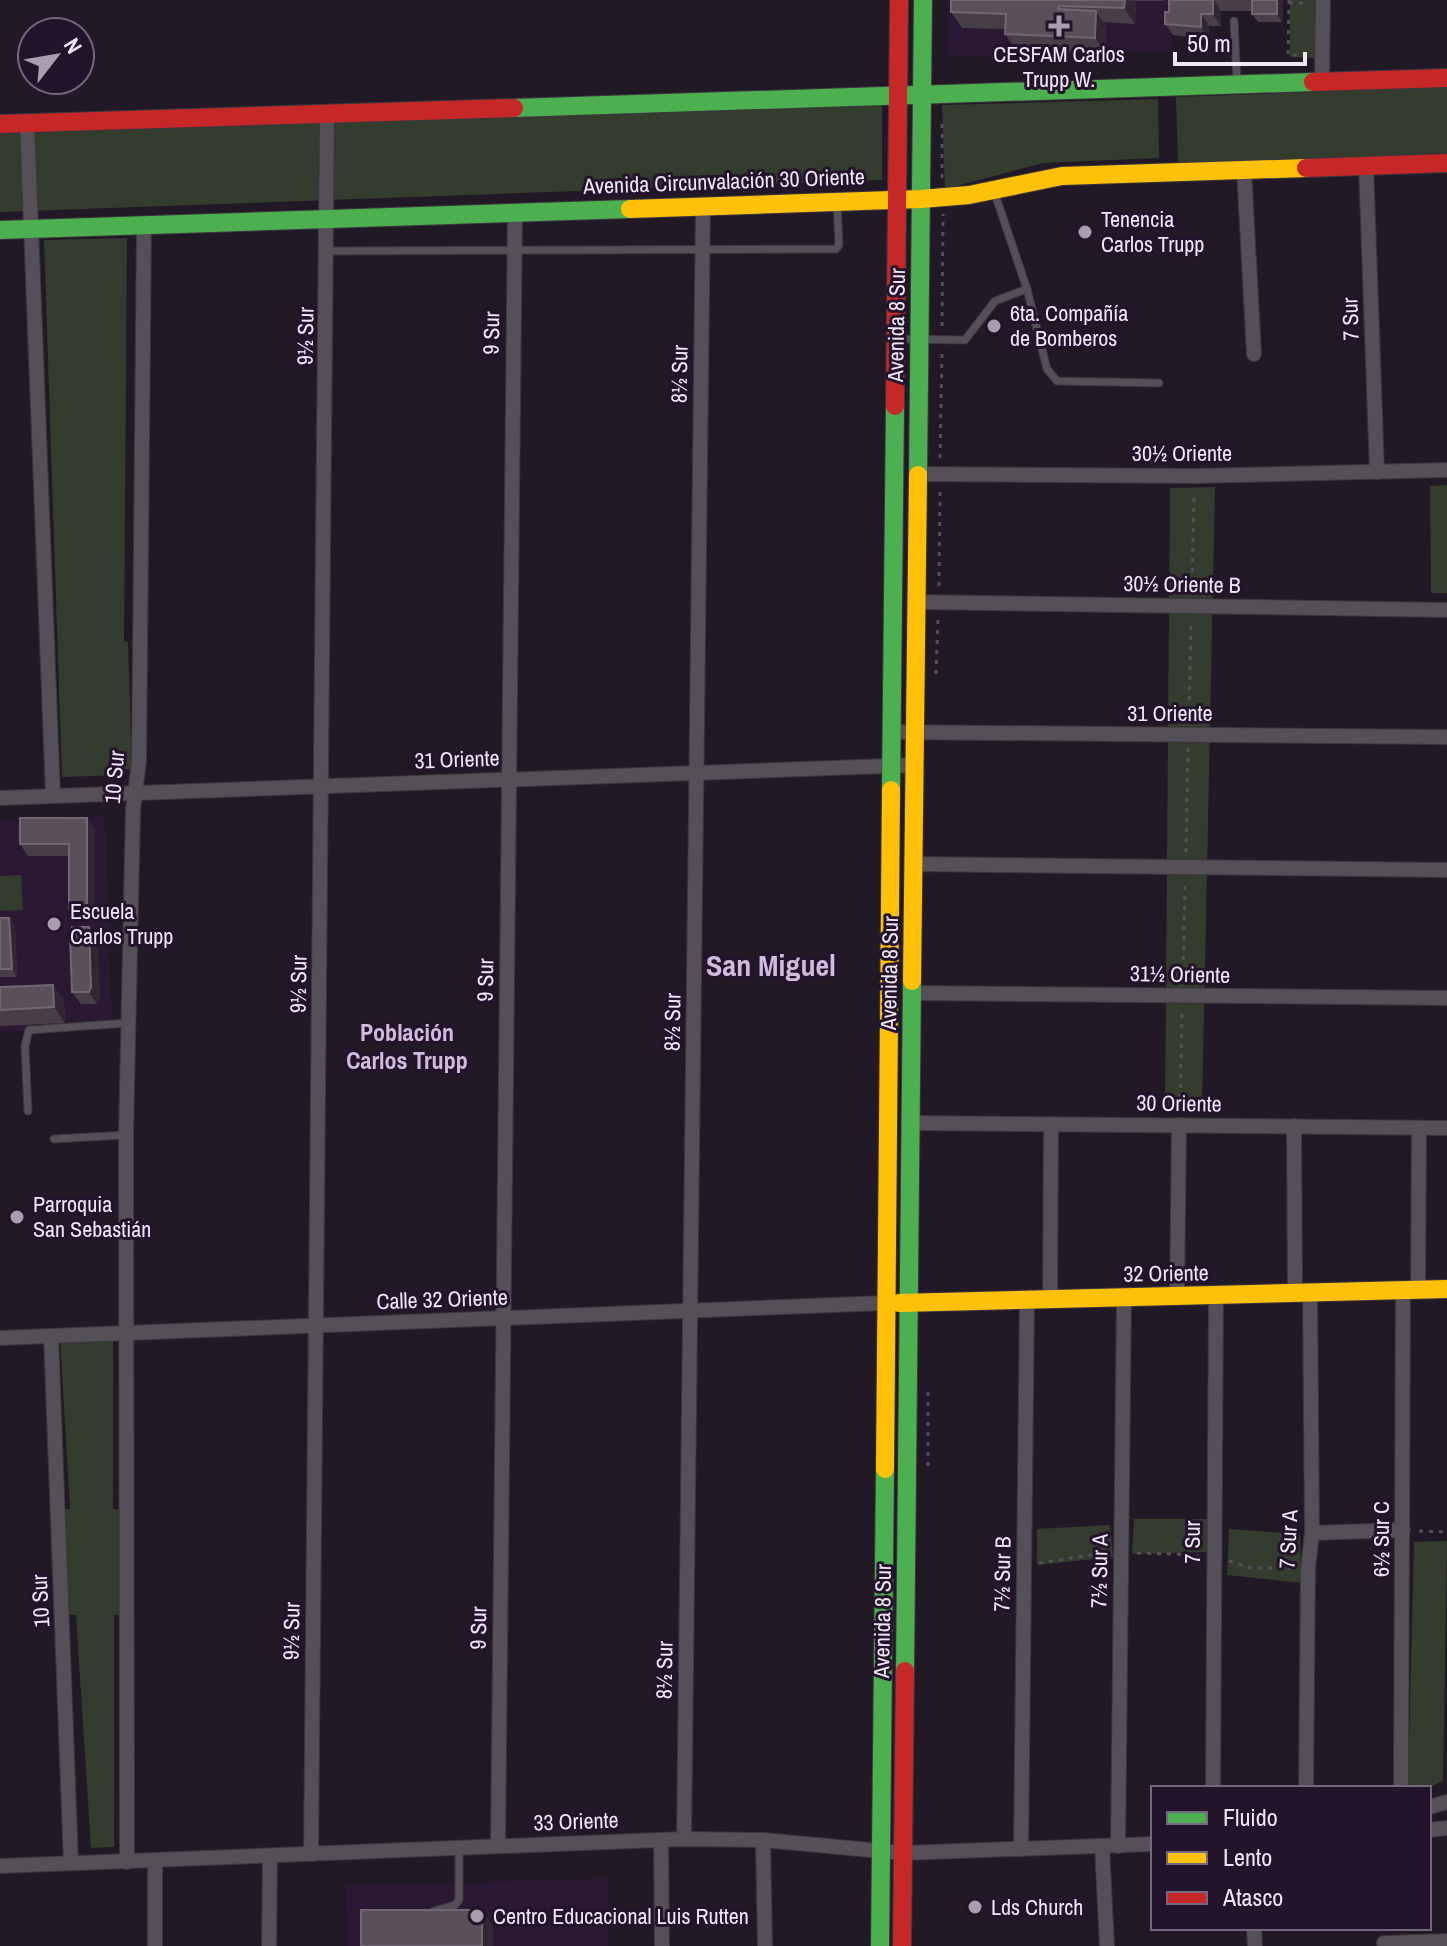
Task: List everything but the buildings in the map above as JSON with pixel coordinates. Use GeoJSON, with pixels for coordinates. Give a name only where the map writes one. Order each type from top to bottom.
{"type":"FeatureCollection","features":[{"type":"Feature","properties":{"kind":"street","name":"Avenida 8 Sur"},"geometry":{"type":"LineString","coordinates":[[880,1946],[899,0]]}},
{"type":"Feature","properties":{"kind":"street","name":"Avenida 8 Sur"},"geometry":{"type":"LineString","coordinates":[[902,1946],[923,0]]}},
{"type":"Feature","properties":{"kind":"street"},"geometry":{"type":"LineString","coordinates":[[1322,82],[1323,0]]}},
{"type":"Feature","properties":{"kind":"street"},"geometry":{"type":"LineString","coordinates":[[0,124],[1447,78]]}},
{"type":"Feature","properties":{"kind":"street","name":"9½ Sur"},"geometry":{"type":"LineString","coordinates":[[311,1854],[327,114]]}},
{"type":"Feature","properties":{"kind":"street"},"geometry":{"type":"LineString","coordinates":[[27,123],[53,796]]}},
{"type":"Feature","properties":{"kind":"street","name":"Avenida Circunvalación 30 Oriente"},"geometry":{"type":"LineString","coordinates":[[0,230],[921,199],[1062,176],[1447,163]]}},
{"type":"Feature","properties":{"kind":"street","name":"7 Sur"},"geometry":{"type":"LineString","coordinates":[[1366,165],[1377,472]]}},
{"type":"Feature","properties":{"kind":"street"},"geometry":{"type":"LineString","coordinates":[[1244,170],[1254,354]]}},
{"type":"Feature","properties":{"kind":"street","name":"8½ Sur"},"geometry":{"type":"LineString","coordinates":[[684,1839],[703,206]]}},
{"type":"Feature","properties":{"kind":"street","name":"9 Sur"},"geometry":{"type":"LineString","coordinates":[[498,1845],[515,212]]}},
{"type":"Feature","properties":{"kind":"street","name":"10 Sur"},"geometry":{"type":"LineString","coordinates":[[127,1862],[129,1334],[126,1135],[135,793],[139,761],[144,225]]}},
{"type":"Feature","properties":{"kind":"street","name":"30½ Oriente"},"geometry":{"type":"LineString","coordinates":[[918,474],[1195,476],[1447,470]]}},
{"type":"Feature","properties":{"kind":"street","name":"30½ Oriente B"},"geometry":{"type":"LineString","coordinates":[[917,602],[1447,610]]}},
{"type":"Feature","properties":{"kind":"street","name":"31 Oriente"},"geometry":{"type":"LineString","coordinates":[[893,732],[1447,737]]}},
{"type":"Feature","properties":{"kind":"street","name":"31 Oriente"},"geometry":{"type":"LineString","coordinates":[[0,798],[915,765]]}},
{"type":"Feature","properties":{"kind":"street"},"geometry":{"type":"LineString","coordinates":[[914,864],[1447,870]]}},
{"type":"Feature","properties":{"kind":"street","name":"31½ Oriente"},"geometry":{"type":"LineString","coordinates":[[913,993],[1447,998]]}},
{"type":"Feature","properties":{"kind":"street","name":"30 Oriente"},"geometry":{"type":"LineString","coordinates":[[911,1123],[1447,1128]]}},
{"type":"Feature","properties":{"kind":"street"},"geometry":{"type":"LineString","coordinates":[[1050,1300],[1051,1124]]}},
{"type":"Feature","properties":{"kind":"street"},"geometry":{"type":"LineString","coordinates":[[1177,1297],[1179,1125]]}},
{"type":"Feature","properties":{"kind":"street","name":"7 Sur A"},"geometry":{"type":"LineString","coordinates":[[1294,1126],[1312,1533],[1308,1568],[1306,1786]]}},
{"type":"Feature","properties":{"kind":"street","name":"6½ Sur C"},"geometry":{"type":"LineString","coordinates":[[1401,1786],[1403,1530],[1410,1290],[1419,1128]]}},
{"type":"Feature","properties":{"kind":"street","name":"32 Oriente"},"geometry":{"type":"LineString","coordinates":[[885,1303],[1447,1289]]}},
{"type":"Feature","properties":{"kind":"street","name":"7 Sur"},"geometry":{"type":"LineString","coordinates":[[1213,1786],[1216,1295]]}},
{"type":"Feature","properties":{"kind":"street","name":"7½ Sur A"},"geometry":{"type":"LineString","coordinates":[[1118,1846],[1124,1298]]}},
{"type":"Feature","properties":{"kind":"street","name":"7½ Sur B"},"geometry":{"type":"LineString","coordinates":[[1021,1849],[1027,1300]]}},
{"type":"Feature","properties":{"kind":"street","name":"Calle 32 Oriente"},"geometry":{"type":"LineString","coordinates":[[0,1338],[885,1303]]}},
{"type":"Feature","properties":{"kind":"street","name":"10 Sur"},"geometry":{"type":"LineString","coordinates":[[51,1336],[71,1863]]}},
{"type":"Feature","properties":{"kind":"street"},"geometry":{"type":"LineString","coordinates":[[1312,1533],[1403,1530]]}},
{"type":"Feature","properties":{"kind":"street","name":"33 Oriente"},"geometry":{"type":"LineString","coordinates":[[0,1866],[684,1839],[763,1840],[880,1853],[1151,1844]]}},
{"type":"Feature","properties":{"kind":"street"},"geometry":{"type":"LineString","coordinates":[[661,1840],[662,1946]]}},
{"type":"Feature","properties":{"kind":"street"},"geometry":{"type":"LineString","coordinates":[[763,1840],[765,1946]]}},
{"type":"Feature","properties":{"kind":"street"},"geometry":{"type":"LineString","coordinates":[[1102,1846],[1107,1946]]}},
{"type":"Feature","properties":{"kind":"street"},"geometry":{"type":"LineString","coordinates":[[269,1946],[270,1856]]}},
{"type":"Feature","properties":{"kind":"street"},"geometry":{"type":"LineString","coordinates":[[155,1861],[155,1946]]}},
{"type":"Feature","properties":{"kind":"street"},"geometry":{"type":"LineString","coordinates":[[1384,1939],[1447,1941]]}},
{"type":"Feature","properties":{"kind":"lane"},"geometry":{"type":"LineString","coordinates":[[1234,21],[1237,85]]}},
{"type":"Feature","properties":{"kind":"lane"},"geometry":{"type":"LineString","coordinates":[[993,189],[1027,289],[1047,369],[1057,381],[1159,383]]}},
{"type":"Feature","properties":{"kind":"lane"},"geometry":{"type":"LineString","coordinates":[[328,251],[703,247],[836,249],[839,245],[837,201]]}},
{"type":"Feature","properties":{"kind":"lane"},"geometry":{"type":"LineString","coordinates":[[897,339],[968,339],[995,301],[1027,289]]}},
{"type":"Feature","properties":{"kind":"lane"},"geometry":{"type":"LineString","coordinates":[[28,1111],[25,1046],[29,1030],[128,1023]]}},
{"type":"Feature","properties":{"kind":"lane"},"geometry":{"type":"LineString","coordinates":[[54,1139],[126,1135]]}},
{"type":"Feature","properties":{"kind":"lane"},"geometry":{"type":"LineString","coordinates":[[427,1912],[455,1905],[459,1900],[459,1847]]}},
{"type":"Feature","properties":{"kind":"path"},"geometry":{"type":"LineString","coordinates":[[1289,0],[1288,55],[1323,56]]}},
{"type":"Feature","properties":{"kind":"path"},"geometry":{"type":"LineString","coordinates":[[1179,1125],[1195,476]]}},
{"type":"Feature","properties":{"kind":"path"},"geometry":{"type":"LineString","coordinates":[[1403,1530],[1447,1532]]}},
{"type":"Feature","properties":{"kind":"path"},"geometry":{"type":"LineString","coordinates":[[1024,1561],[1042,1563],[1074,1555],[1121,1552],[1214,1556],[1252,1568],[1308,1568]]}},
{"type":"Feature","properties":{"kind":"shaded area","name":"CESFAM Carlos Trupp W."},"geometry":{"type":"Polygon","coordinates":[[[948,0],[1171,0],[1171,52],[947,56],[948,0]]]}},
{"type":"Feature","properties":{"kind":"shaded area","name":"Escuela Carlos Trupp"},"geometry":{"type":"Polygon","coordinates":[[[105,816],[112,1029],[0,1032],[0,819],[105,816]]]}},
{"type":"Feature","properties":{"kind":"shaded area","name":"Centro Educacional Luis Rutten"},"geometry":{"type":"Polygon","coordinates":[[[607,1878],[607,1946],[347,1946],[346,1886],[607,1878]]]}},
{"type":"Feature","properties":{"kind":"green space"},"geometry":{"type":"Polygon","coordinates":[[[1290,0],[1319,0],[1317,58],[1290,57],[1290,0]]]}},
{"type":"Feature","properties":{"kind":"green space"},"geometry":{"type":"Polygon","coordinates":[[[1447,87],[1447,153],[1178,165],[1176,97],[1447,87]]]}},
{"type":"Feature","properties":{"kind":"green space"},"geometry":{"type":"Polygon","coordinates":[[[1158,99],[1159,158],[1043,163],[945,189],[942,105],[1158,99]]]}},
{"type":"Feature","properties":{"kind":"green space"},"geometry":{"type":"Polygon","coordinates":[[[882,104],[882,180],[0,212],[0,134],[882,104]]]}},
{"type":"Feature","properties":{"kind":"green space"},"geometry":{"type":"Polygon","coordinates":[[[127,238],[124,641],[128,642],[132,769],[123,769],[123,775],[62,777],[44,240],[127,238]]]}},
{"type":"Feature","properties":{"kind":"green space"},"geometry":{"type":"Polygon","coordinates":[[[1447,485],[1447,593],[1431,593],[1430,486],[1447,485]]]}},
{"type":"Feature","properties":{"kind":"green space"},"geometry":{"type":"Polygon","coordinates":[[[1215,487],[1202,1109],[1165,1108],[1170,488],[1215,487]]]}},
{"type":"Feature","properties":{"kind":"green space"},"geometry":{"type":"Polygon","coordinates":[[[21,875],[23,910],[0,911],[0,876],[21,875]]]}},
{"type":"Feature","properties":{"kind":"green space"},"geometry":{"type":"Polygon","coordinates":[[[113,1336],[113,1509],[122,1510],[127,1614],[114,1615],[114,1847],[91,1848],[76,1615],[63,1614],[57,1510],[70,1509],[60,1339],[113,1336]]]}},
{"type":"Feature","properties":{"kind":"green space"},"geometry":{"type":"Polygon","coordinates":[[[1134,1519],[1207,1519],[1209,1552],[1132,1554],[1134,1519]]]}},
{"type":"Feature","properties":{"kind":"green space"},"geometry":{"type":"Polygon","coordinates":[[[1110,1525],[1113,1557],[1037,1565],[1037,1529],[1110,1525]]]}},
{"type":"Feature","properties":{"kind":"green space"},"geometry":{"type":"Polygon","coordinates":[[[1229,1529],[1300,1534],[1301,1583],[1227,1575],[1229,1529]]]}},
{"type":"Feature","properties":{"kind":"green space"},"geometry":{"type":"Polygon","coordinates":[[[1447,1541],[1443,1781],[1431,1787],[1408,1786],[1414,1542],[1447,1541]]]}},
{"type":"Feature","properties":{"kind":"traffic: fast"},"geometry":{"type":"LineString","coordinates":[[918,475],[923,0]]}},
{"type":"Feature","properties":{"kind":"traffic: fast"},"geometry":{"type":"LineString","coordinates":[[514,108],[1313,82]]}},
{"type":"Feature","properties":{"kind":"traffic: fast"},"geometry":{"type":"LineString","coordinates":[[0,230],[630,209]]}},
{"type":"Feature","properties":{"kind":"traffic: fast"},"geometry":{"type":"LineString","coordinates":[[891,790],[895,406]]}},
{"type":"Feature","properties":{"kind":"traffic: fast"},"geometry":{"type":"LineString","coordinates":[[905,1671],[912,981]]}},
{"type":"Feature","properties":{"kind":"traffic: fast"},"geometry":{"type":"LineString","coordinates":[[880,1946],[885,1469]]}},
{"type":"Feature","properties":{"kind":"traffic: slow"},"geometry":{"type":"LineString","coordinates":[[630,209],[921,199],[969,195],[1062,176],[1306,168]]}},
{"type":"Feature","properties":{"kind":"traffic: slow"},"geometry":{"type":"LineString","coordinates":[[912,981],[918,475]]}},
{"type":"Feature","properties":{"kind":"traffic: slow"},"geometry":{"type":"LineString","coordinates":[[885,1469],[891,790]]}},
{"type":"Feature","properties":{"kind":"traffic: slow"},"geometry":{"type":"LineString","coordinates":[[899,1303],[1447,1289]]}},
{"type":"Feature","properties":{"kind":"traffic: jam"},"geometry":{"type":"LineString","coordinates":[[895,406],[899,0]]}},
{"type":"Feature","properties":{"kind":"traffic: jam"},"geometry":{"type":"LineString","coordinates":[[1313,82],[1447,78]]}},
{"type":"Feature","properties":{"kind":"traffic: jam"},"geometry":{"type":"LineString","coordinates":[[0,124],[514,108]]}},
{"type":"Feature","properties":{"kind":"traffic: jam"},"geometry":{"type":"LineString","coordinates":[[1306,168],[1447,163]]}},
{"type":"Feature","properties":{"kind":"traffic: jam"},"geometry":{"type":"LineString","coordinates":[[902,1946],[905,1671]]}},
{"type":"Feature","properties":{"kind":"place","name":"CESFAM Carlos Trupp W."},"geometry":{"type":"Point","coordinates":[1059,26]}},
{"type":"Feature","properties":{"kind":"place","name":"Tenencia Carlos Trupp"},"geometry":{"type":"Point","coordinates":[1085,232]}},
{"type":"Feature","properties":{"kind":"place","name":"6ta. Compañía de Bomberos"},"geometry":{"type":"Point","coordinates":[994,326]}},
{"type":"Feature","properties":{"kind":"place","name":"Escuela Carlos Trupp"},"geometry":{"type":"Point","coordinates":[54,924]}},
{"type":"Feature","properties":{"kind":"place","name":"Parroquia San Sebastián"},"geometry":{"type":"Point","coordinates":[17,1217]}},
{"type":"Feature","properties":{"kind":"place","name":"Lds Church"},"geometry":{"type":"Point","coordinates":[975,1907]}},
{"type":"Feature","properties":{"kind":"place","name":"Centro Educacional Luis Rutten"},"geometry":{"type":"Point","coordinates":[477,1916]}},
{"type":"Feature","properties":{"kind":"district","name":"San Miguel"},"geometry":{"type":"Point","coordinates":[771,966]}},
{"type":"Feature","properties":{"kind":"district","name":"Población Carlos Trupp"},"geometry":{"type":"Point","coordinates":[407,1047]}}]}
